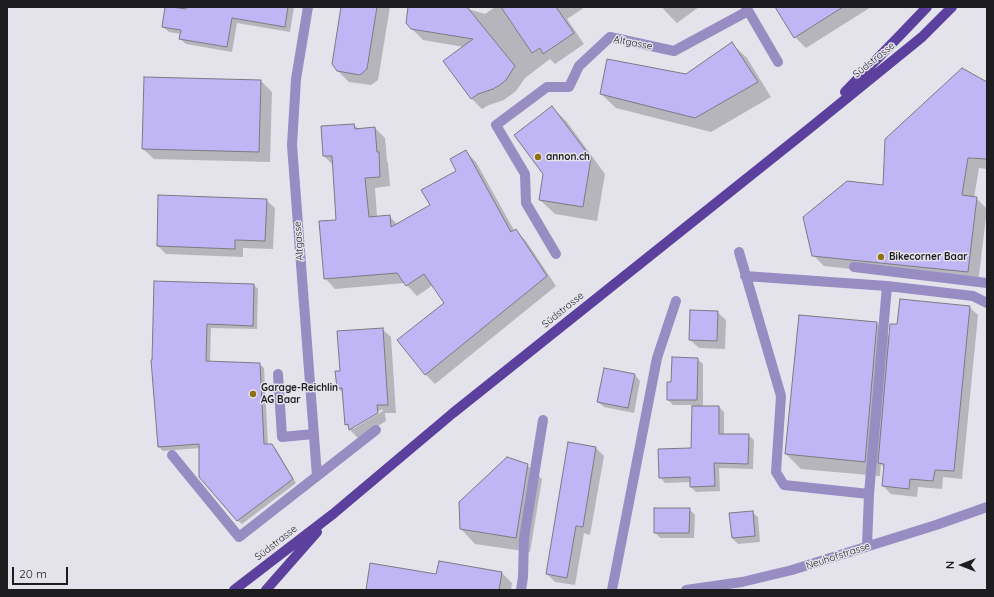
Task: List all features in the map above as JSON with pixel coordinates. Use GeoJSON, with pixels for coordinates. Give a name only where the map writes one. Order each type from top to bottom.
{"type":"FeatureCollection","features":[{"type":"Feature","properties":{"kind":"main road","name":"Südstrasse"},"geometry":{"type":"LineString","coordinates":[[810,128],[927,7]]}},
{"type":"Feature","properties":{"kind":"main road","name":"Südstrasse"},"geometry":{"type":"LineString","coordinates":[[234,590],[333,514],[459,408],[810,128],[922,37],[952,7]]}},
{"type":"Feature","properties":{"kind":"main road","name":"Südstrasse"},"geometry":{"type":"LineString","coordinates":[[266,590],[333,514]]}},
{"type":"Feature","properties":{"kind":"street","name":"Altgasse"},"geometry":{"type":"LineString","coordinates":[[308,7],[296,79],[292,145],[317,476]]}},
{"type":"Feature","properties":{"kind":"street","name":"Altgasse"},"geometry":{"type":"LineString","coordinates":[[556,254],[526,203],[525,174],[496,125],[547,87],[570,87],[579,66],[610,37],[674,51],[747,9],[778,62]]}},
{"type":"Feature","properties":{"kind":"street"},"geometry":{"type":"LineString","coordinates":[[739,252],[781,396],[776,472],[784,484],[869,494]]}},
{"type":"Feature","properties":{"kind":"street"},"geometry":{"type":"LineString","coordinates":[[854,267],[987,283]]}},
{"type":"Feature","properties":{"kind":"street"},"geometry":{"type":"LineString","coordinates":[[745,276],[887,286],[973,296],[987,303]]}},
{"type":"Feature","properties":{"kind":"street"},"geometry":{"type":"LineString","coordinates":[[867,546],[869,494],[887,286]]}},
{"type":"Feature","properties":{"kind":"street"},"geometry":{"type":"LineString","coordinates":[[612,590],[657,358],[676,301]]}},
{"type":"Feature","properties":{"kind":"street"},"geometry":{"type":"LineString","coordinates":[[278,374],[282,437],[314,434]]}},
{"type":"Feature","properties":{"kind":"street"},"geometry":{"type":"LineString","coordinates":[[521,590],[523,577],[524,538],[543,420]]}},
{"type":"Feature","properties":{"kind":"street"},"geometry":{"type":"LineString","coordinates":[[172,455],[239,537],[376,430]]}},
{"type":"Feature","properties":{"kind":"street","name":"Neuhofstrasse"},"geometry":{"type":"LineString","coordinates":[[686,590],[742,582],[778,574],[936,525],[987,507]]}},
{"type":"Feature","properties":{"kind":"building"},"geometry":{"type":"Polygon","coordinates":[[[165,7],[186,9],[186,7],[288,7],[285,27],[232,18],[227,47],[179,39],[181,30],[162,27],[165,7]]]}},
{"type":"Feature","properties":{"kind":"building"},"geometry":{"type":"Polygon","coordinates":[[[341,7],[377,7],[367,69],[360,75],[337,71],[332,64],[341,7]]]}},
{"type":"Feature","properties":{"kind":"building"},"geometry":{"type":"Polygon","coordinates":[[[408,7],[467,7],[515,66],[506,80],[493,89],[478,94],[471,99],[443,61],[473,39],[411,29],[406,23],[408,7]]]}},
{"type":"Feature","properties":{"kind":"building"},"geometry":{"type":"Polygon","coordinates":[[[501,7],[556,7],[574,33],[543,54],[540,48],[532,53],[501,7]]]}},
{"type":"Feature","properties":{"kind":"building"},"geometry":{"type":"Polygon","coordinates":[[[775,7],[843,7],[794,38],[775,7]]]}},
{"type":"Feature","properties":{"kind":"building"},"geometry":{"type":"Polygon","coordinates":[[[732,42],[758,82],[695,118],[600,94],[607,59],[686,74],[732,42]]]}},
{"type":"Feature","properties":{"kind":"building"},"geometry":{"type":"Polygon","coordinates":[[[962,68],[987,82],[987,159],[968,158],[962,195],[977,197],[968,272],[812,256],[803,217],[847,181],[883,185],[885,139],[962,68]]]}},
{"type":"Feature","properties":{"kind":"building"},"geometry":{"type":"Polygon","coordinates":[[[144,77],[261,80],[259,152],[142,149],[144,77]]]}},
{"type":"Feature","properties":{"kind":"building"},"geometry":{"type":"Polygon","coordinates":[[[552,106],[591,158],[583,207],[539,200],[543,174],[514,135],[552,106]]]}},
{"type":"Feature","properties":{"kind":"building"},"geometry":{"type":"Polygon","coordinates":[[[354,124],[355,129],[375,127],[377,152],[379,152],[380,177],[365,178],[369,217],[390,215],[391,227],[430,205],[421,190],[456,171],[450,159],[466,150],[511,232],[516,229],[547,276],[425,375],[397,340],[444,303],[424,274],[406,286],[397,273],[324,279],[319,221],[336,220],[332,156],[323,156],[321,126],[354,124]]]}},
{"type":"Feature","properties":{"kind":"building"},"geometry":{"type":"Polygon","coordinates":[[[158,195],[267,199],[265,241],[235,240],[235,249],[157,246],[158,195]]]}},
{"type":"Feature","properties":{"kind":"building"},"geometry":{"type":"Polygon","coordinates":[[[154,281],[254,284],[253,326],[207,324],[206,361],[260,363],[264,444],[272,444],[293,479],[237,521],[199,477],[199,444],[158,447],[151,360],[154,281]]]}},
{"type":"Feature","properties":{"kind":"building"},"geometry":{"type":"Polygon","coordinates":[[[900,299],[970,306],[954,471],[935,470],[933,481],[910,479],[909,489],[882,486],[884,464],[878,463],[890,324],[897,324],[900,299]]]}},
{"type":"Feature","properties":{"kind":"building"},"geometry":{"type":"Polygon","coordinates":[[[690,310],[718,311],[717,341],[689,340],[690,310]]]}},
{"type":"Feature","properties":{"kind":"building"},"geometry":{"type":"Polygon","coordinates":[[[799,315],[877,322],[865,462],[785,454],[799,315]]]}},
{"type":"Feature","properties":{"kind":"building"},"geometry":{"type":"Polygon","coordinates":[[[383,328],[388,405],[377,405],[378,413],[349,430],[348,424],[345,425],[342,388],[337,388],[335,371],[340,371],[337,331],[383,328]]]}},
{"type":"Feature","properties":{"kind":"building"},"geometry":{"type":"Polygon","coordinates":[[[672,357],[698,358],[697,400],[667,400],[667,382],[671,382],[672,357]]]}},
{"type":"Feature","properties":{"kind":"building"},"geometry":{"type":"Polygon","coordinates":[[[604,368],[635,374],[628,408],[597,402],[604,368]]]}},
{"type":"Feature","properties":{"kind":"building"},"geometry":{"type":"Polygon","coordinates":[[[692,406],[719,406],[719,434],[749,434],[748,464],[714,463],[715,486],[690,487],[690,477],[659,478],[658,449],[691,448],[692,406]]]}},
{"type":"Feature","properties":{"kind":"building"},"geometry":{"type":"Polygon","coordinates":[[[568,442],[596,447],[583,527],[576,526],[567,578],[546,574],[568,442]]]}},
{"type":"Feature","properties":{"kind":"building"},"geometry":{"type":"Polygon","coordinates":[[[507,457],[528,464],[516,538],[460,529],[459,502],[507,457]]]}},
{"type":"Feature","properties":{"kind":"building"},"geometry":{"type":"Polygon","coordinates":[[[654,508],[690,508],[689,533],[654,533],[654,508]]]}},
{"type":"Feature","properties":{"kind":"building"},"geometry":{"type":"Polygon","coordinates":[[[753,511],[755,536],[732,538],[729,513],[753,511]]]}},
{"type":"Feature","properties":{"kind":"building"},"geometry":{"type":"Polygon","coordinates":[[[439,561],[502,572],[499,590],[366,590],[370,563],[436,574],[439,561]]]}},
{"type":"Feature","properties":{"kind":"place","name":"annon.ch"},"geometry":{"type":"Point","coordinates":[538,157]}},
{"type":"Feature","properties":{"kind":"place","name":"Bikecorner Baar"},"geometry":{"type":"Point","coordinates":[881,257]}},
{"type":"Feature","properties":{"kind":"place","name":"Garage-Reichlin AG Baar"},"geometry":{"type":"Point","coordinates":[253,394]}}]}
